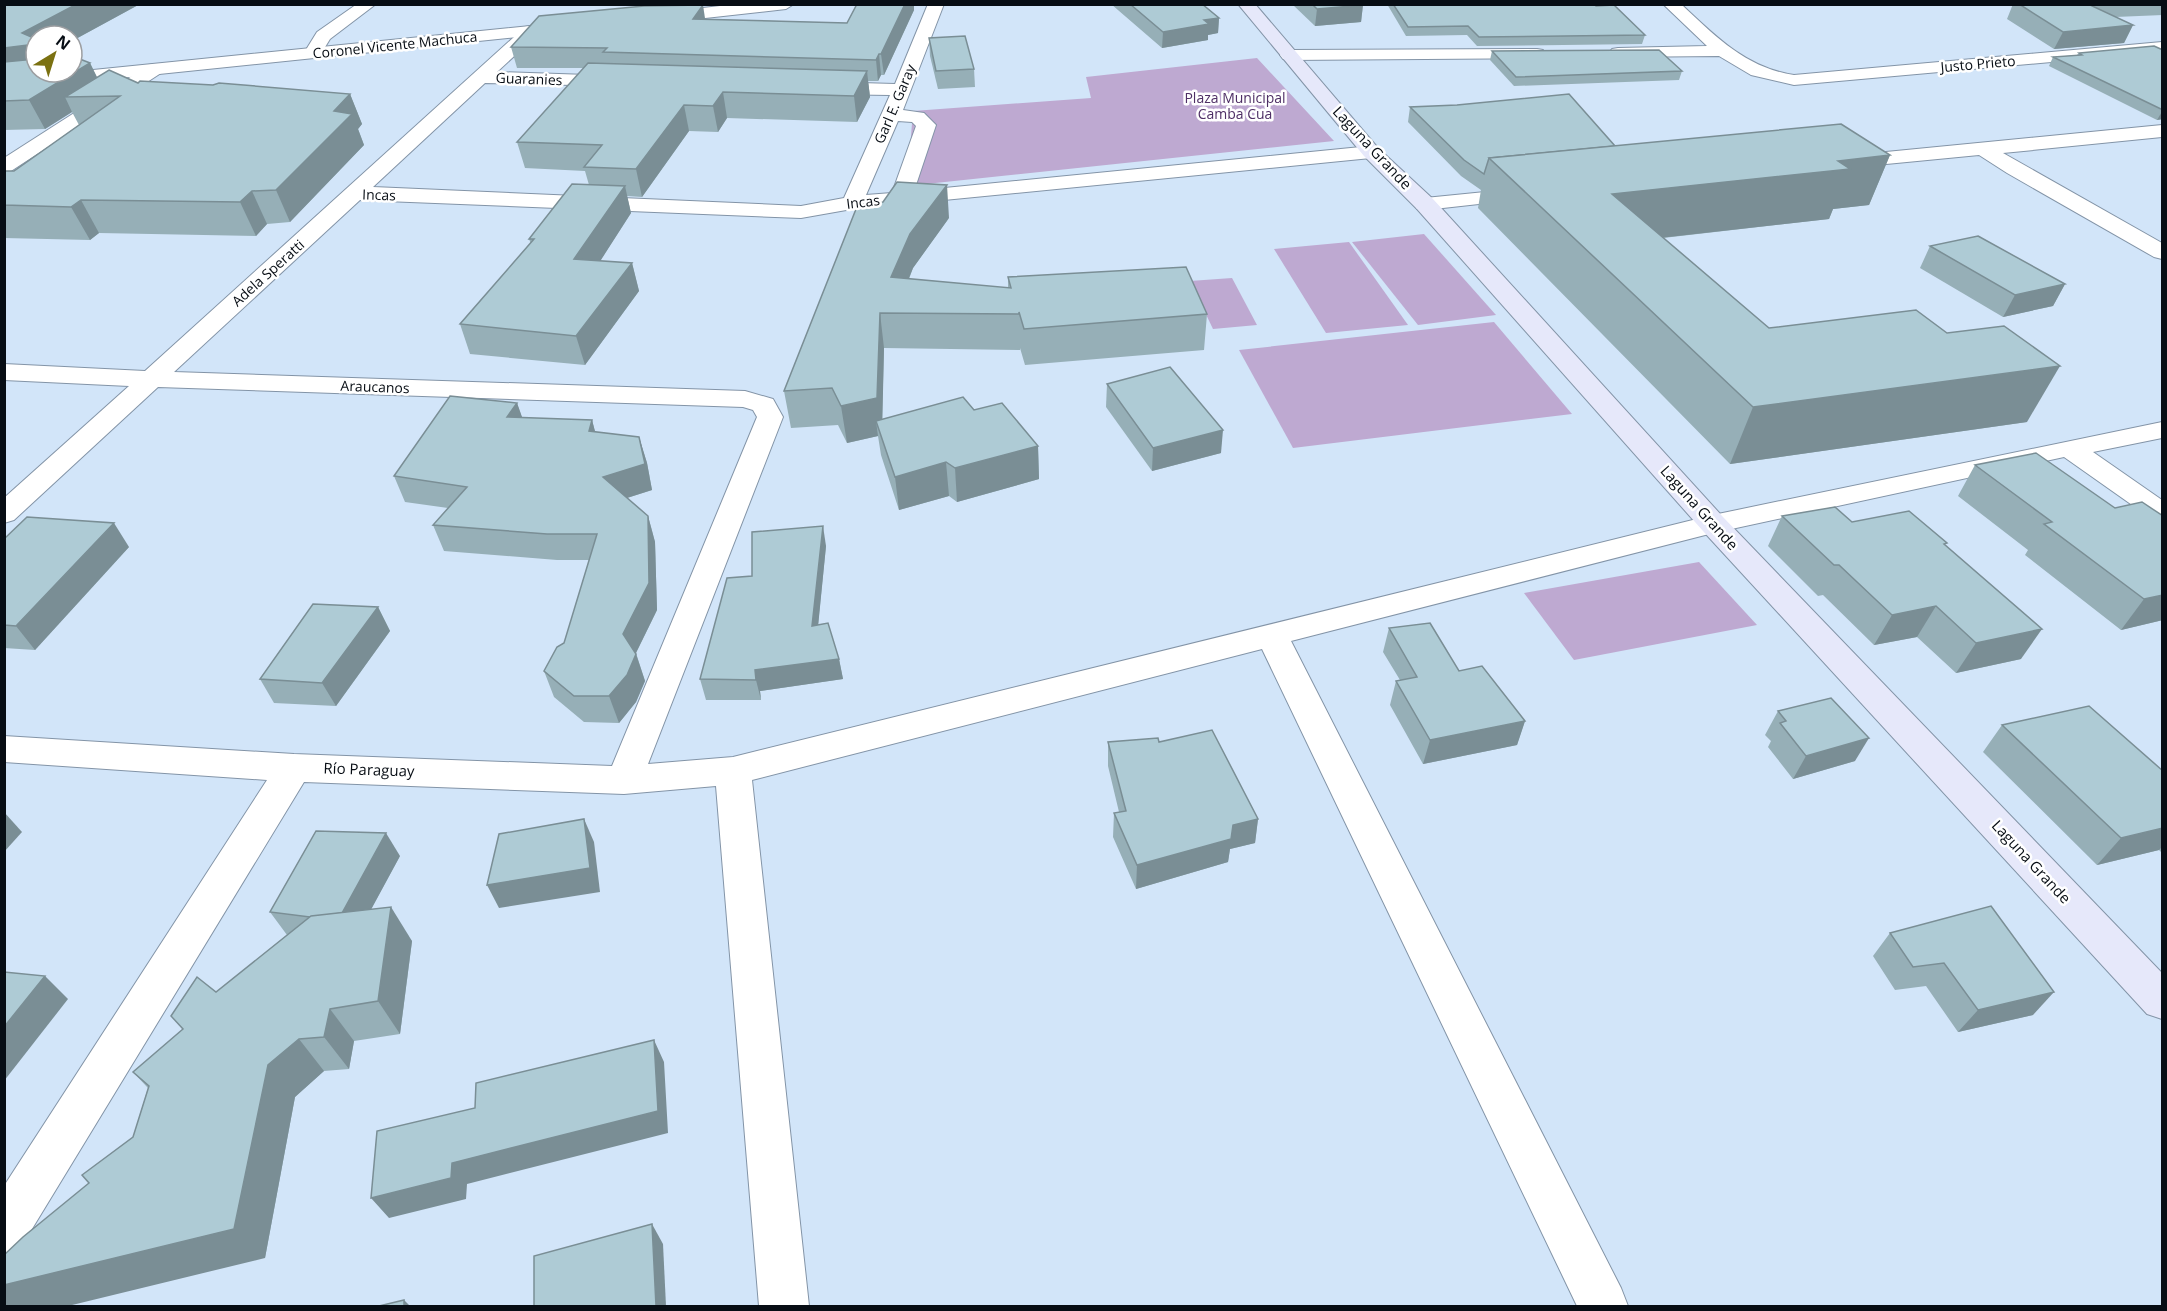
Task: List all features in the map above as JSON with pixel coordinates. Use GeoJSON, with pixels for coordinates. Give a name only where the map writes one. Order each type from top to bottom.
{"type":"FeatureCollection","features":[{"type":"Feature","properties":{"kind":"main road","name":"Laguna Grande"},"geometry":{"type":"LineString","coordinates":[[1246,4],[1371,152],[1425,204],[1713,524],[2163,1001]]}},
{"type":"Feature","properties":{"kind":"street"},"geometry":{"type":"LineString","coordinates":[[313,53],[323,36],[368,4]]}},
{"type":"Feature","properties":{"kind":"street"},"geometry":{"type":"LineString","coordinates":[[646,19],[786,4]]}},
{"type":"Feature","properties":{"kind":"street","name":"Garl E. Garay"},"geometry":{"type":"LineString","coordinates":[[852,202],[902,90],[936,4]]}},
{"type":"Feature","properties":{"kind":"street","name":"Justo Prieto"},"geometry":{"type":"LineString","coordinates":[[1671,4],[1738,64],[1765,75],[1794,80],[2163,47]]}},
{"type":"Feature","properties":{"kind":"street","name":"Coronel Vicente Machuca"},"geometry":{"type":"LineString","coordinates":[[4,85],[588,25]]}},
{"type":"Feature","properties":{"kind":"street","name":"Adela Speratti"},"geometry":{"type":"LineString","coordinates":[[4,514],[531,31]]}},
{"type":"Feature","properties":{"kind":"street"},"geometry":{"type":"LineString","coordinates":[[1598,53],[1724,51]]}},
{"type":"Feature","properties":{"kind":"street"},"geometry":{"type":"LineString","coordinates":[[1289,55],[1552,54]]}},
{"type":"Feature","properties":{"kind":"street"},"geometry":{"type":"LineString","coordinates":[[4,167],[154,69]]}},
{"type":"Feature","properties":{"kind":"street","name":"Guaranies"},"geometry":{"type":"LineString","coordinates":[[481,77],[633,82]]}},
{"type":"Feature","properties":{"kind":"street"},"geometry":{"type":"LineString","coordinates":[[808,87],[902,90]]}},
{"type":"Feature","properties":{"kind":"street"},"geometry":{"type":"LineString","coordinates":[[891,115],[921,118],[926,125],[901,198]]}},
{"type":"Feature","properties":{"kind":"street"},"geometry":{"type":"LineString","coordinates":[[1828,163],[2163,131]]}},
{"type":"Feature","properties":{"kind":"street"},"geometry":{"type":"LineString","coordinates":[[1982,148],[2013,169],[2163,252]]}},
{"type":"Feature","properties":{"kind":"street","name":"Incas"},"geometry":{"type":"LineString","coordinates":[[355,194],[801,212],[852,202],[1371,152]]}},
{"type":"Feature","properties":{"kind":"street"},"geometry":{"type":"LineString","coordinates":[[1425,204],[1544,192]]}},
{"type":"Feature","properties":{"kind":"street","name":"Araucanos"},"geometry":{"type":"LineString","coordinates":[[4,372],[745,399],[764,405],[770,417],[624,780]]}},
{"type":"Feature","properties":{"kind":"street","name":"Río Paraguay"},"geometry":{"type":"LineString","coordinates":[[4,749],[294,768],[624,780],[734,771],[1713,524],[2163,430]]}},
{"type":"Feature","properties":{"kind":"street"},"geometry":{"type":"LineString","coordinates":[[2069,448],[2163,513]]}},
{"type":"Feature","properties":{"kind":"street"},"geometry":{"type":"LineString","coordinates":[[1272,636],[1603,1306]]}},
{"type":"Feature","properties":{"kind":"street"},"geometry":{"type":"LineString","coordinates":[[4,1230],[294,768]]}},
{"type":"Feature","properties":{"kind":"street"},"geometry":{"type":"LineString","coordinates":[[734,771],[784,1306]]}},
{"type":"Feature","properties":{"kind":"green space","name":"Plaza Municipal Camba Cua"},"geometry":{"type":"Polygon","coordinates":[[[1257,58],[1334,141],[907,186],[913,111],[1091,98],[1086,77],[1257,58]]]}},
{"type":"Feature","properties":{"kind":"green space"},"geometry":{"type":"Polygon","coordinates":[[[1424,234],[1496,315],[1418,325],[1352,242],[1424,234]]]}},
{"type":"Feature","properties":{"kind":"green space"},"geometry":{"type":"Polygon","coordinates":[[[1349,242],[1408,325],[1326,333],[1274,249],[1349,242]]]}},
{"type":"Feature","properties":{"kind":"green space"},"geometry":{"type":"Polygon","coordinates":[[[1232,278],[1257,325],[1213,329],[1190,281],[1232,278]]]}},
{"type":"Feature","properties":{"kind":"green space"},"geometry":{"type":"Polygon","coordinates":[[[1494,322],[1572,414],[1293,448],[1239,350],[1494,322]]]}},
{"type":"Feature","properties":{"kind":"green space"},"geometry":{"type":"Polygon","coordinates":[[[1699,562],[1757,625],[1574,660],[1524,593],[1699,562]]]}},
{"type":"Feature","properties":{"kind":"building"},"geometry":{"type":"Polygon","coordinates":[[[4,4],[77,4],[39,24],[24,24],[22,33],[24,34],[24,46],[4,48],[4,4]]]}},
{"type":"Feature","properties":{"kind":"building"},"geometry":{"type":"Polygon","coordinates":[[[857,4],[905,4],[876,60],[603,52],[607,48],[511,47],[539,16],[644,6],[703,5],[693,19],[847,23],[857,4]]]}},
{"type":"Feature","properties":{"kind":"building"},"geometry":{"type":"Polygon","coordinates":[[[1130,4],[1202,4],[1219,18],[1204,20],[1209,24],[1163,32],[1130,4]]]}},
{"type":"Feature","properties":{"kind":"building"},"geometry":{"type":"Polygon","coordinates":[[[1312,4],[1363,4],[1363,5],[1317,9],[1312,4]]]}},
{"type":"Feature","properties":{"kind":"building"},"geometry":{"type":"Polygon","coordinates":[[[1393,4],[1614,5],[1645,35],[1479,37],[1468,26],[1408,27],[1393,4]]]}},
{"type":"Feature","properties":{"kind":"building"},"geometry":{"type":"Polygon","coordinates":[[[2019,4],[2088,4],[2133,25],[2063,32],[2019,4]]]}},
{"type":"Feature","properties":{"kind":"building"},"geometry":{"type":"Polygon","coordinates":[[[965,36],[974,69],[936,71],[929,38],[965,36]]]}},
{"type":"Feature","properties":{"kind":"building"},"geometry":{"type":"Polygon","coordinates":[[[2154,46],[2163,50],[2163,110],[2053,57],[2082,55],[2079,53],[2154,46]]]}},
{"type":"Feature","properties":{"kind":"building"},"geometry":{"type":"Polygon","coordinates":[[[1659,50],[1682,71],[1516,77],[1492,51],[1659,50]]]}},
{"type":"Feature","properties":{"kind":"building"},"geometry":{"type":"Polygon","coordinates":[[[24,60],[24,84],[55,84],[29,100],[4,101],[4,62],[24,60]]]}},
{"type":"Feature","properties":{"kind":"building"},"geometry":{"type":"Polygon","coordinates":[[[588,63],[867,71],[854,96],[723,92],[713,106],[684,105],[636,169],[584,167],[602,145],[517,142],[588,63]]]}},
{"type":"Feature","properties":{"kind":"building"},"geometry":{"type":"Polygon","coordinates":[[[109,70],[138,83],[140,81],[213,85],[219,83],[350,94],[334,111],[352,114],[276,190],[252,191],[240,202],[81,200],[71,207],[4,205],[4,171],[14,171],[120,96],[65,97],[109,70]]]}},
{"type":"Feature","properties":{"kind":"building"},"geometry":{"type":"Polygon","coordinates":[[[1569,94],[1615,146],[1489,158],[1484,174],[1464,160],[1410,107],[1457,105],[1569,94]]]}},
{"type":"Feature","properties":{"kind":"building"},"geometry":{"type":"Polygon","coordinates":[[[1841,124],[1890,155],[1838,161],[1850,169],[1612,194],[1769,328],[1916,310],[1947,333],[2004,326],[2060,366],[1753,407],[1489,158],[1841,124]]]}},
{"type":"Feature","properties":{"kind":"building"},"geometry":{"type":"Polygon","coordinates":[[[897,182],[947,185],[910,234],[891,277],[1011,288],[1008,277],[1186,267],[1207,314],[1024,329],[1019,312],[1019,314],[880,313],[877,398],[841,406],[832,388],[784,391],[858,204],[883,202],[897,182]]]}},
{"type":"Feature","properties":{"kind":"building"},"geometry":{"type":"Polygon","coordinates":[[[572,184],[625,186],[574,259],[632,263],[576,336],[460,324],[534,239],[529,239],[572,184]]]}},
{"type":"Feature","properties":{"kind":"building"},"geometry":{"type":"Polygon","coordinates":[[[1978,236],[2065,284],[2015,295],[1930,246],[1978,236]]]}},
{"type":"Feature","properties":{"kind":"building"},"geometry":{"type":"Polygon","coordinates":[[[1170,367],[1223,430],[1153,448],[1107,384],[1170,367]]]}},
{"type":"Feature","properties":{"kind":"building"},"geometry":{"type":"Polygon","coordinates":[[[450,396],[517,403],[507,417],[592,420],[589,431],[639,437],[645,464],[603,477],[648,516],[649,583],[623,634],[636,654],[627,675],[609,696],[574,696],[544,671],[557,647],[564,643],[597,534],[547,534],[433,525],[467,487],[394,476],[450,396]]]}},
{"type":"Feature","properties":{"kind":"building"},"geometry":{"type":"Polygon","coordinates":[[[963,397],[974,410],[1002,403],[1038,446],[955,468],[946,462],[895,477],[876,421],[963,397]]]}},
{"type":"Feature","properties":{"kind":"building"},"geometry":{"type":"Polygon","coordinates":[[[2036,453],[2115,508],[2142,502],[2163,516],[2163,595],[2144,599],[2044,524],[2052,522],[1975,465],[2036,453]]]}},
{"type":"Feature","properties":{"kind":"building"},"geometry":{"type":"Polygon","coordinates":[[[1835,507],[1852,522],[1909,511],[2042,629],[1976,643],[1936,606],[1892,615],[1782,516],[1835,507]]]}},
{"type":"Feature","properties":{"kind":"building"},"geometry":{"type":"Polygon","coordinates":[[[27,517],[114,523],[16,626],[4,625],[4,539],[27,517]]]}},
{"type":"Feature","properties":{"kind":"building"},"geometry":{"type":"Polygon","coordinates":[[[823,526],[812,626],[828,623],[839,659],[755,670],[756,680],[700,679],[727,578],[752,576],[752,532],[823,526]]]}},
{"type":"Feature","properties":{"kind":"building"},"geometry":{"type":"Polygon","coordinates":[[[313,604],[378,607],[322,683],[260,679],[313,604]]]}},
{"type":"Feature","properties":{"kind":"building"},"geometry":{"type":"Polygon","coordinates":[[[1430,623],[1459,671],[1482,666],[1525,721],[1430,740],[1396,681],[1417,677],[1389,628],[1430,623]]]}},
{"type":"Feature","properties":{"kind":"building"},"geometry":{"type":"Polygon","coordinates":[[[1831,698],[1869,738],[1806,756],[1780,723],[1786,721],[1778,711],[1831,698]]]}},
{"type":"Feature","properties":{"kind":"building"},"geometry":{"type":"Polygon","coordinates":[[[2089,706],[2163,771],[2163,828],[2121,838],[2002,725],[2089,706]]]}},
{"type":"Feature","properties":{"kind":"building"},"geometry":{"type":"Polygon","coordinates":[[[1212,730],[1258,819],[1233,825],[1231,839],[1137,865],[1114,813],[1126,811],[1108,742],[1158,738],[1159,742],[1212,730]]]}},
{"type":"Feature","properties":{"kind":"building"},"geometry":{"type":"Polygon","coordinates":[[[584,819],[590,868],[487,885],[499,834],[584,819]]]}},
{"type":"Feature","properties":{"kind":"building"},"geometry":{"type":"Polygon","coordinates":[[[316,831],[386,833],[342,913],[310,917],[270,912],[316,831]]]}},
{"type":"Feature","properties":{"kind":"building"},"geometry":{"type":"Polygon","coordinates":[[[1991,906],[2054,992],[1978,1010],[1944,963],[1913,967],[1890,933],[1991,906]]]}},
{"type":"Feature","properties":{"kind":"building"},"geometry":{"type":"Polygon","coordinates":[[[391,907],[378,1001],[330,1009],[324,1037],[299,1039],[268,1065],[234,1229],[4,1285],[4,1255],[89,1183],[82,1175],[133,1137],[149,1086],[133,1072],[183,1029],[171,1016],[197,977],[216,992],[311,916],[391,907]]]}},
{"type":"Feature","properties":{"kind":"building"},"geometry":{"type":"Polygon","coordinates":[[[4,972],[45,976],[4,1027],[4,972]]]}},
{"type":"Feature","properties":{"kind":"building"},"geometry":{"type":"Polygon","coordinates":[[[654,1040],[658,1111],[452,1163],[451,1178],[371,1198],[377,1131],[475,1108],[476,1083],[654,1040]]]}},
{"type":"Feature","properties":{"kind":"building"},"geometry":{"type":"Polygon","coordinates":[[[652,1224],[656,1306],[534,1306],[534,1256],[652,1224]]]}},
{"type":"Feature","properties":{"kind":"building"},"geometry":{"type":"Polygon","coordinates":[[[404,1300],[404,1306],[379,1306],[404,1300]]]}}]}
